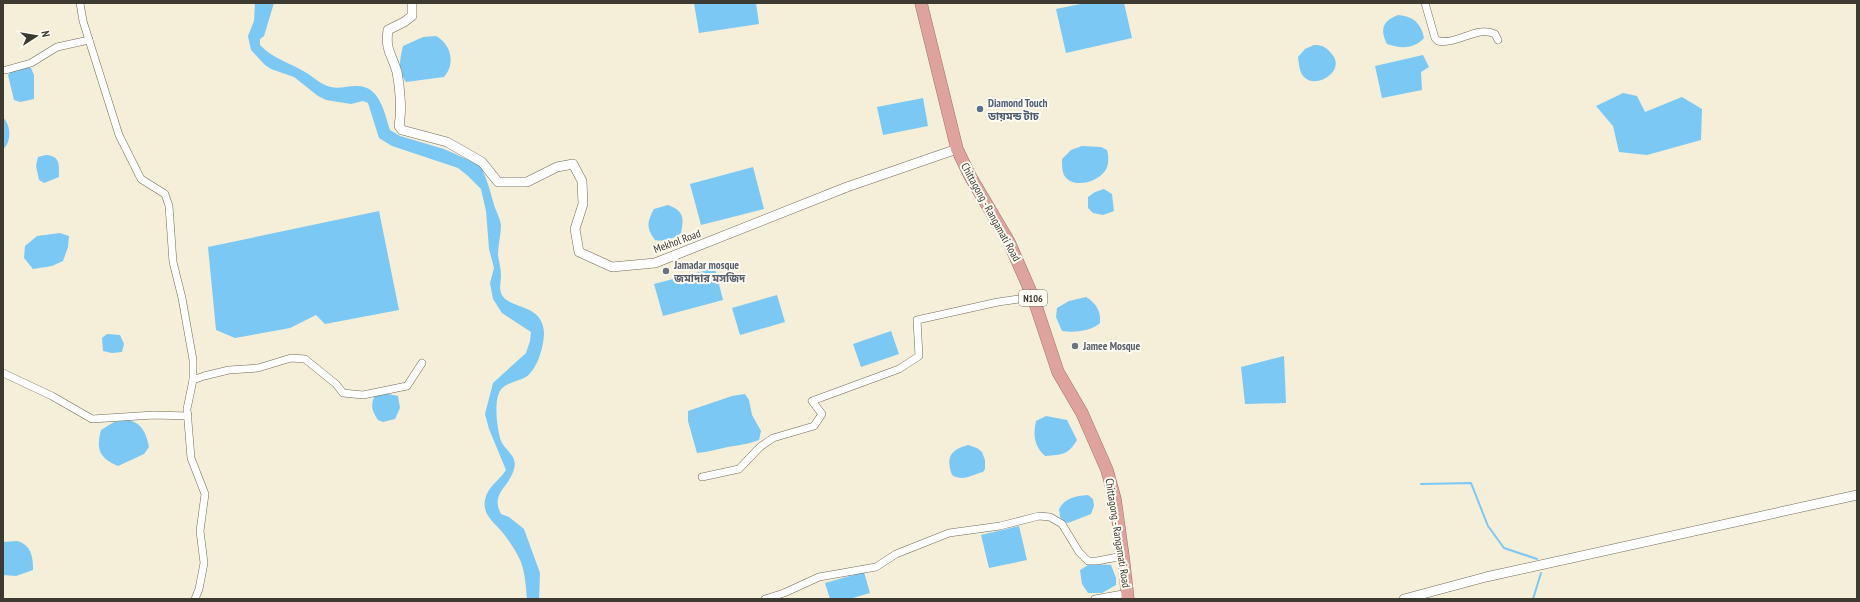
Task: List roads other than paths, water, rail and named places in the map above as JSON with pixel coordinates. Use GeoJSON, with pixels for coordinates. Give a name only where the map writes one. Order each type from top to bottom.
{"type":"FeatureCollection","features":[{"type":"Feature","properties":{"kind":"highway","name":"Chittagong - Rangamati Road"},"geometry":{"type":"LineString","coordinates":[[921,3],[956,149],[970,176],[1009,242],[1033,297],[1058,372],[1082,413],[1107,470],[1114,499],[1128,596]]}},
{"type":"Feature","properties":{"kind":"street"},"geometry":{"type":"LineString","coordinates":[[80,3],[89,40],[119,135],[141,179],[164,194],[169,206],[173,262],[182,298],[193,360],[193,380],[187,409],[192,458],[205,494],[200,530],[204,563],[199,589],[195,599]]}},
{"type":"Feature","properties":{"kind":"street","name":"Mekhol Road"},"geometry":{"type":"LineString","coordinates":[[412,3],[412,16],[388,30],[386,41],[396,71],[401,118],[399,126],[402,130],[446,142],[482,162],[498,182],[527,182],[557,167],[573,164],[582,181],[583,204],[575,229],[579,252],[612,267],[655,263],[847,187],[956,149]]}},
{"type":"Feature","properties":{"kind":"street"},"geometry":{"type":"LineString","coordinates":[[1425,3],[1438,41],[1448,41],[1485,31],[1495,34],[1498,40]]}},
{"type":"Feature","properties":{"kind":"street"},"geometry":{"type":"LineString","coordinates":[[6,70],[31,63],[57,47],[89,40]]}},
{"type":"Feature","properties":{"kind":"street"},"geometry":{"type":"LineString","coordinates":[[702,477],[739,469],[760,447],[772,438],[814,426],[822,414],[812,401],[899,369],[919,356],[917,320],[998,302],[1033,297]]}},
{"type":"Feature","properties":{"kind":"street"},"geometry":{"type":"LineString","coordinates":[[193,380],[229,370],[258,368],[291,358],[304,359],[336,384],[343,392],[363,395],[407,386],[422,363]]}},
{"type":"Feature","properties":{"kind":"street"},"geometry":{"type":"LineString","coordinates":[[3,373],[52,396],[92,419],[154,415],[188,416]]}},
{"type":"Feature","properties":{"kind":"street"},"geometry":{"type":"LineString","coordinates":[[1404,599],[1486,577],[1857,495]]}},
{"type":"Feature","properties":{"kind":"street"},"geometry":{"type":"LineString","coordinates":[[765,599],[784,593],[819,577],[876,567],[896,554],[948,533],[1000,526],[1039,516],[1050,517],[1062,524],[1078,552],[1088,561],[1097,561],[1123,556]]}},
{"type":"Feature","properties":{"kind":"street"},"geometry":{"type":"LineString","coordinates":[[1095,599],[1128,596]]}},
{"type":"Feature","properties":{"kind":"water"},"geometry":{"type":"Polygon","coordinates":[[[255,3],[274,3],[264,36],[260,39],[260,45],[265,50],[327,86],[337,88],[355,86],[370,89],[383,107],[390,130],[400,136],[444,149],[480,165],[501,225],[498,255],[501,273],[501,293],[510,302],[532,311],[538,316],[542,323],[544,333],[543,345],[533,370],[524,378],[503,387],[497,398],[496,410],[498,430],[501,441],[513,457],[515,464],[512,476],[499,496],[498,507],[501,514],[509,517],[524,529],[540,573],[539,599],[527,599],[524,575],[519,558],[506,536],[485,510],[485,500],[488,491],[506,470],[489,429],[485,414],[493,383],[526,353],[531,332],[502,313],[493,299],[490,283],[494,268],[489,249],[486,211],[481,189],[458,168],[392,146],[379,138],[368,103],[363,101],[351,104],[326,100],[318,96],[294,77],[271,69],[265,65],[251,50],[248,36],[254,21],[255,3]]]}},
{"type":"Feature","properties":{"kind":"water"},"geometry":{"type":"Polygon","coordinates":[[[694,3],[756,3],[759,24],[699,33],[694,3]]]}},
{"type":"Feature","properties":{"kind":"water"},"geometry":{"type":"Polygon","coordinates":[[[1085,3],[1124,3],[1132,38],[1066,53],[1056,9],[1085,3]]]}},
{"type":"Feature","properties":{"kind":"water"},"geometry":{"type":"Polygon","coordinates":[[[1398,15],[1408,17],[1416,21],[1421,28],[1424,38],[1420,42],[1407,47],[1397,47],[1387,44],[1383,30],[1384,26],[1389,20],[1398,15]]]}},
{"type":"Feature","properties":{"kind":"water"},"geometry":{"type":"Polygon","coordinates":[[[436,36],[445,44],[450,55],[451,60],[448,72],[444,77],[406,82],[400,69],[403,46],[423,37],[436,36]]]}},
{"type":"Feature","properties":{"kind":"water"},"geometry":{"type":"Polygon","coordinates":[[[1314,45],[1323,46],[1326,48],[1335,59],[1336,65],[1333,71],[1323,80],[1309,80],[1301,73],[1298,57],[1305,49],[1314,45]]]}},
{"type":"Feature","properties":{"kind":"water"},"geometry":{"type":"Polygon","coordinates":[[[1423,55],[1429,67],[1421,72],[1422,90],[1382,98],[1375,66],[1423,55]]]}},
{"type":"Feature","properties":{"kind":"water"},"geometry":{"type":"Polygon","coordinates":[[[28,67],[31,68],[34,75],[34,99],[20,102],[14,100],[8,75],[12,71],[28,67]]]}},
{"type":"Feature","properties":{"kind":"water"},"geometry":{"type":"Polygon","coordinates":[[[1623,93],[1637,96],[1645,112],[1682,97],[1702,109],[1701,140],[1647,155],[1619,152],[1613,126],[1596,106],[1623,93]]]}},
{"type":"Feature","properties":{"kind":"water"},"geometry":{"type":"Polygon","coordinates":[[[923,98],[928,126],[883,135],[877,107],[923,98]]]}},
{"type":"Feature","properties":{"kind":"water"},"geometry":{"type":"Polygon","coordinates":[[[3,117],[8,125],[9,138],[3,150],[3,117]]]}},
{"type":"Feature","properties":{"kind":"water"},"geometry":{"type":"Polygon","coordinates":[[[1082,146],[1101,147],[1107,150],[1108,161],[1105,171],[1096,179],[1084,183],[1078,183],[1073,182],[1064,175],[1062,169],[1062,159],[1071,150],[1082,146]]]}},
{"type":"Feature","properties":{"kind":"water"},"geometry":{"type":"Polygon","coordinates":[[[46,155],[54,157],[57,160],[59,165],[59,177],[44,183],[39,180],[36,166],[38,157],[46,155]]]}},
{"type":"Feature","properties":{"kind":"water"},"geometry":{"type":"Polygon","coordinates":[[[753,167],[764,209],[701,225],[690,184],[753,167]]]}},
{"type":"Feature","properties":{"kind":"water"},"geometry":{"type":"Polygon","coordinates":[[[1104,189],[1112,194],[1114,211],[1103,215],[1093,213],[1088,208],[1088,197],[1095,192],[1104,189]]]}},
{"type":"Feature","properties":{"kind":"water"},"geometry":{"type":"Polygon","coordinates":[[[668,205],[677,210],[682,216],[681,233],[669,240],[655,240],[648,225],[650,218],[654,209],[668,205]]]}},
{"type":"Feature","properties":{"kind":"water"},"geometry":{"type":"Polygon","coordinates":[[[379,211],[399,310],[325,324],[316,315],[290,328],[235,338],[216,330],[208,247],[379,211]]]}},
{"type":"Feature","properties":{"kind":"water"},"geometry":{"type":"Polygon","coordinates":[[[60,233],[69,236],[68,247],[63,261],[52,266],[33,269],[24,258],[25,246],[37,236],[60,233]]]}},
{"type":"Feature","properties":{"kind":"water"},"geometry":{"type":"Polygon","coordinates":[[[715,268],[723,300],[663,316],[654,284],[715,268]]]}},
{"type":"Feature","properties":{"kind":"water"},"geometry":{"type":"Polygon","coordinates":[[[777,295],[785,322],[740,335],[732,308],[777,295]]]}},
{"type":"Feature","properties":{"kind":"water"},"geometry":{"type":"Polygon","coordinates":[[[1086,297],[1093,302],[1097,308],[1100,315],[1100,323],[1092,328],[1082,331],[1062,331],[1056,317],[1057,308],[1069,301],[1086,297]]]}},
{"type":"Feature","properties":{"kind":"water"},"geometry":{"type":"Polygon","coordinates":[[[891,331],[899,354],[861,367],[853,344],[891,331]]]}},
{"type":"Feature","properties":{"kind":"water"},"geometry":{"type":"Polygon","coordinates":[[[107,334],[120,335],[124,344],[122,352],[112,353],[103,351],[102,338],[107,334]]]}},
{"type":"Feature","properties":{"kind":"water"},"geometry":{"type":"Polygon","coordinates":[[[1284,356],[1286,403],[1245,404],[1241,367],[1284,356]]]}},
{"type":"Feature","properties":{"kind":"water"},"geometry":{"type":"Polygon","coordinates":[[[383,393],[398,396],[400,408],[395,419],[383,422],[378,420],[372,407],[374,397],[383,393]]]}},
{"type":"Feature","properties":{"kind":"water"},"geometry":{"type":"Polygon","coordinates":[[[745,394],[749,400],[752,415],[761,431],[759,440],[697,453],[688,421],[688,411],[732,396],[745,394]]]}},
{"type":"Feature","properties":{"kind":"water"},"geometry":{"type":"Polygon","coordinates":[[[1046,416],[1067,420],[1077,440],[1067,452],[1045,456],[1041,452],[1035,440],[1036,421],[1046,416]]]}},
{"type":"Feature","properties":{"kind":"water"},"geometry":{"type":"Polygon","coordinates":[[[128,420],[133,421],[143,429],[149,447],[144,454],[118,466],[107,460],[100,452],[99,443],[101,430],[114,422],[128,420]]]}},
{"type":"Feature","properties":{"kind":"water"},"geometry":{"type":"Polygon","coordinates":[[[968,445],[977,448],[982,452],[985,460],[985,469],[983,472],[967,477],[956,477],[952,475],[950,469],[949,463],[951,455],[957,449],[968,445]]]}},
{"type":"Feature","properties":{"kind":"water"},"geometry":{"type":"Polygon","coordinates":[[[1088,495],[1093,499],[1094,506],[1091,514],[1068,523],[1064,522],[1060,517],[1059,509],[1061,505],[1071,498],[1088,495]]]}},
{"type":"Feature","properties":{"kind":"water"},"geometry":{"type":"Polygon","coordinates":[[[1019,526],[1027,560],[989,568],[981,535],[1019,526]]]}},
{"type":"Feature","properties":{"kind":"water"},"geometry":{"type":"Polygon","coordinates":[[[17,541],[28,548],[32,556],[33,570],[16,576],[3,575],[3,542],[17,541]]]}},
{"type":"Feature","properties":{"kind":"water"},"geometry":{"type":"Polygon","coordinates":[[[1090,564],[1111,565],[1116,578],[1116,585],[1102,593],[1088,593],[1082,584],[1080,570],[1090,564]]]}},
{"type":"Feature","properties":{"kind":"water"},"geometry":{"type":"Polygon","coordinates":[[[864,572],[870,593],[849,599],[830,599],[825,583],[864,572]]]}},
{"type":"Feature","properties":{"kind":"waterway"},"geometry":{"type":"LineString","coordinates":[[1421,484],[1471,483],[1488,526],[1504,548],[1537,559]]}},
{"type":"Feature","properties":{"kind":"waterway"},"geometry":{"type":"LineString","coordinates":[[1533,599],[1541,573]]}},
{"type":"Feature","properties":{"kind":"place","name":"Diamond Touch ডায়মন্ড টাচ"},"geometry":{"type":"Point","coordinates":[980,109]}},
{"type":"Feature","properties":{"kind":"place","name":"Jamadar mosque জমাদার মসজিদ"},"geometry":{"type":"Point","coordinates":[666,271]}},
{"type":"Feature","properties":{"kind":"place","name":"Jamee Mosque"},"geometry":{"type":"Point","coordinates":[1075,346]}}]}
